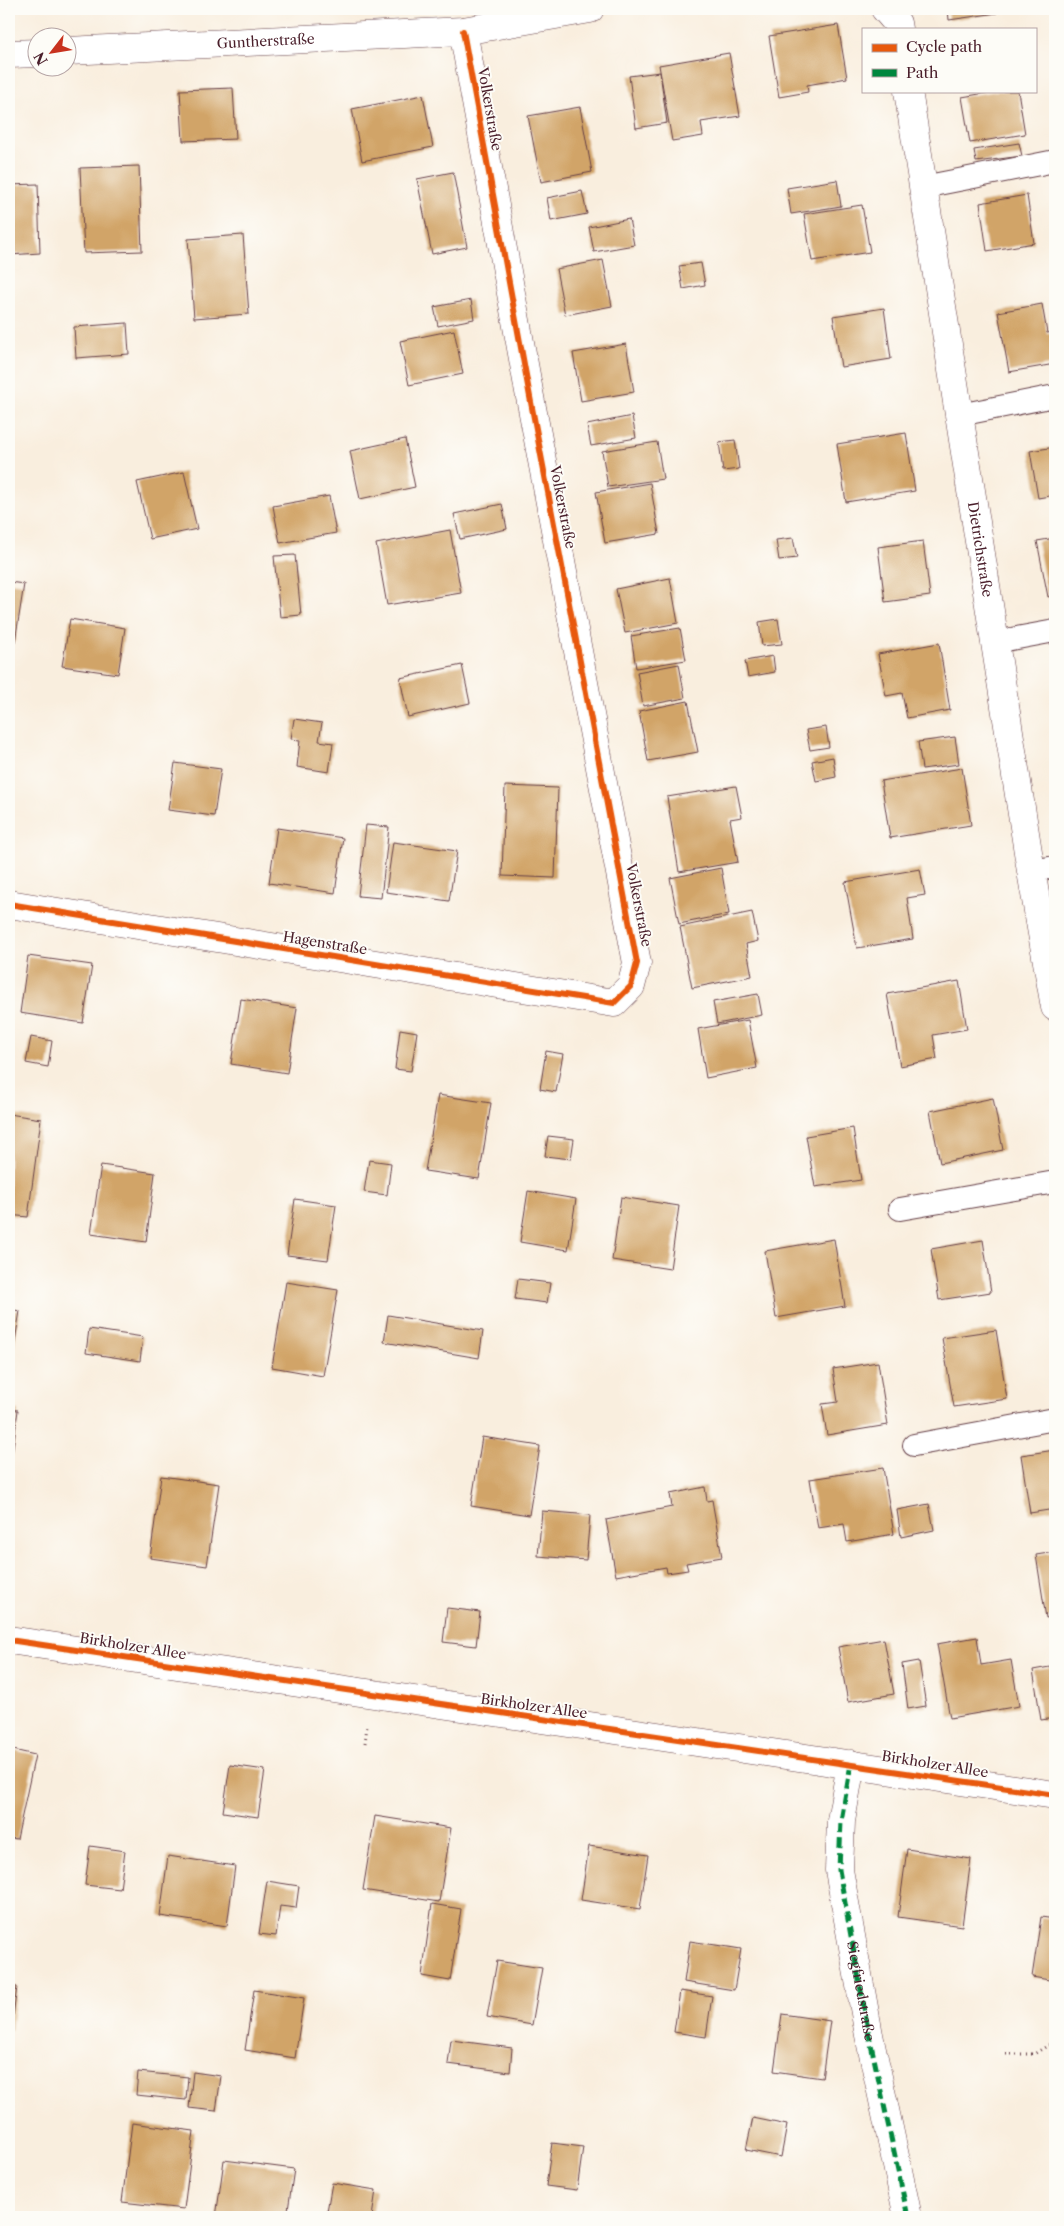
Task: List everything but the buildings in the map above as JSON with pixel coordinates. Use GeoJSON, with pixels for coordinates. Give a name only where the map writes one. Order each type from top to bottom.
{"type":"FeatureCollection","features":[{"type":"Feature","properties":{"kind":"street"},"geometry":{"type":"LineString","coordinates":[[463,32],[590,9]]}},
{"type":"Feature","properties":{"kind":"street"},"geometry":{"type":"LineString","coordinates":[[885,9],[897,23],[898,28]]}},
{"type":"Feature","properties":{"kind":"street","name":"Guntherstraße"},"geometry":{"type":"LineString","coordinates":[[78,51],[463,32]]}},
{"type":"Feature","properties":{"kind":"street","name":"Volkerstraße"},"geometry":{"type":"LineString","coordinates":[[463,32],[637,962],[631,986]]}},
{"type":"Feature","properties":{"kind":"street"},"geometry":{"type":"LineString","coordinates":[[9,54],[28,53]]}},
{"type":"Feature","properties":{"kind":"street","name":"Dietrichstraße"},"geometry":{"type":"LineString","coordinates":[[908,92],[995,642],[1043,869],[1055,1007]]}},
{"type":"Feature","properties":{"kind":"street","name":"Hagenstraße"},"geometry":{"type":"LineString","coordinates":[[9,904],[614,1003],[631,986]]}},
{"type":"Feature","properties":{"kind":"street","name":"Birkholzer Allee"},"geometry":{"type":"LineString","coordinates":[[9,1640],[1055,1795]]}},
{"type":"Feature","properties":{"kind":"street","name":"Siegfriedstraße"},"geometry":{"type":"LineString","coordinates":[[851,1764],[841,1821],[839,1870],[870,2034],[915,2216]]}},
{"type":"Feature","properties":{"kind":"lane"},"geometry":{"type":"LineString","coordinates":[[923,187],[1055,161]]}},
{"type":"Feature","properties":{"kind":"lane"},"geometry":{"type":"LineString","coordinates":[[959,415],[1055,396]]}},
{"type":"Feature","properties":{"kind":"lane"},"geometry":{"type":"LineString","coordinates":[[995,642],[1055,631]]}},
{"type":"Feature","properties":{"kind":"lane"},"geometry":{"type":"LineString","coordinates":[[900,1208],[1055,1182]]}},
{"type":"Feature","properties":{"kind":"lane"},"geometry":{"type":"LineString","coordinates":[[914,1445],[1055,1419]]}},
{"type":"Feature","properties":{"kind":"path"},"geometry":{"type":"LineString","coordinates":[[1006,2054],[1034,2054],[1055,2041]]}},
{"type":"Feature","properties":{"kind":"marked path"},"geometry":{"type":"LineString","coordinates":[[851,1764],[841,1821],[839,1870],[869,2035],[908,2217]]}},
{"type":"Feature","properties":{"kind":"marked path"},"geometry":{"type":"LineString","coordinates":[[908,2214],[928,2217]]}},
{"type":"Feature","properties":{"kind":"cycle path"},"geometry":{"type":"LineString","coordinates":[[9,904],[614,1003],[631,986],[637,963],[463,31]]}},
{"type":"Feature","properties":{"kind":"cycle path"},"geometry":{"type":"LineString","coordinates":[[9,1640],[1055,1795]]}}]}
